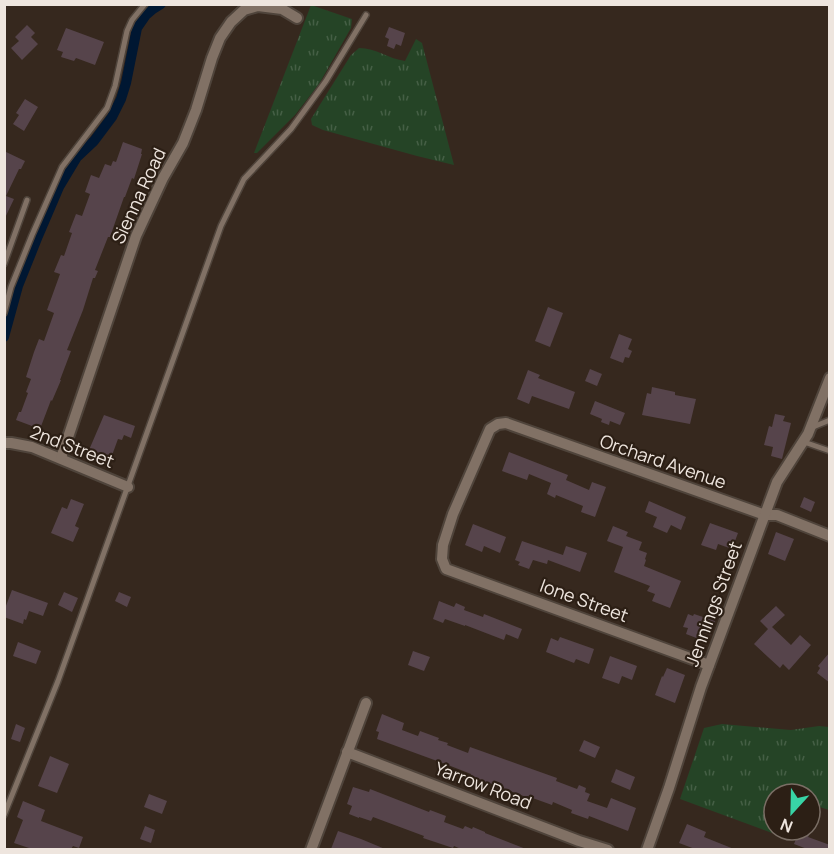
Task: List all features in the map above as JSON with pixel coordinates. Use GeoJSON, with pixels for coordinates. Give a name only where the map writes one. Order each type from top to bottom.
{"type":"FeatureCollection","features":[{"type":"Feature","properties":{"kind":"street","name":"Sienna Road"},"geometry":{"type":"LineString","coordinates":[[61,458],[136,236],[163,178],[183,143],[220,38],[231,22],[244,10],[258,6],[282,9],[297,18]]}},
{"type":"Feature","properties":{"kind":"street","name":"Jennings Street"},"geometry":{"type":"LineString","coordinates":[[647,849],[709,664],[777,482],[804,442],[830,378]]}},
{"type":"Feature","properties":{"kind":"street","name":"Orchard Avenue"},"geometry":{"type":"LineString","coordinates":[[446,568],[442,558],[443,545],[453,514],[488,431],[497,424],[506,423],[765,515],[777,515],[830,536]]}},
{"type":"Feature","properties":{"kind":"street","name":"2nd Street"},"geometry":{"type":"LineString","coordinates":[[4,443],[32,447],[128,487]]}},
{"type":"Feature","properties":{"kind":"street","name":"Ione Street"},"geometry":{"type":"LineString","coordinates":[[446,568],[709,664]]}},
{"type":"Feature","properties":{"kind":"street"},"geometry":{"type":"LineString","coordinates":[[311,849],[366,703]]}},
{"type":"Feature","properties":{"kind":"street","name":"Yarrow Road"},"geometry":{"type":"LineString","coordinates":[[347,752],[579,841],[608,849]]}},
{"type":"Feature","properties":{"kind":"lane"},"geometry":{"type":"LineString","coordinates":[[4,313],[11,287],[62,167],[107,108],[115,86],[127,31],[132,20],[145,4]]}},
{"type":"Feature","properties":{"kind":"lane"},"geometry":{"type":"LineString","coordinates":[[4,815],[58,681],[221,226],[244,180],[291,129],[320,90],[366,15]]}},
{"type":"Feature","properties":{"kind":"lane"},"geometry":{"type":"LineString","coordinates":[[4,264],[27,200]]}},
{"type":"Feature","properties":{"kind":"lane"},"geometry":{"type":"LineString","coordinates":[[811,428],[830,420]]}},
{"type":"Feature","properties":{"kind":"lane"},"geometry":{"type":"LineString","coordinates":[[804,442],[830,451]]}},
{"type":"Feature","properties":{"kind":"green space"},"geometry":{"type":"Polygon","coordinates":[[[311,5],[352,19],[351,28],[319,84],[295,115],[257,153],[254,153],[311,5]]]}},
{"type":"Feature","properties":{"kind":"green space"},"geometry":{"type":"Polygon","coordinates":[[[416,39],[422,43],[454,165],[323,130],[312,125],[311,119],[351,55],[359,48],[405,61],[416,39]]]}},
{"type":"Feature","properties":{"kind":"green space"},"geometry":{"type":"Polygon","coordinates":[[[722,724],[791,730],[829,727],[829,810],[822,808],[822,782],[762,782],[762,829],[680,799],[704,728],[722,724]]]}},
{"type":"Feature","properties":{"kind":"building"},"geometry":{"type":"Polygon","coordinates":[[[27,25],[35,33],[31,37],[38,44],[22,60],[11,48],[19,41],[15,37],[27,25]]]}},
{"type":"Feature","properties":{"kind":"building"},"geometry":{"type":"Polygon","coordinates":[[[389,27],[405,33],[401,46],[396,44],[394,49],[387,46],[389,39],[385,37],[389,27]]]}},
{"type":"Feature","properties":{"kind":"building"},"geometry":{"type":"Polygon","coordinates":[[[66,28],[104,42],[95,65],[76,58],[74,61],[61,57],[63,52],[57,50],[66,28]]]}},
{"type":"Feature","properties":{"kind":"building"},"geometry":{"type":"Polygon","coordinates":[[[25,99],[38,107],[24,131],[13,124],[19,115],[16,113],[25,99]]]}},
{"type":"Feature","properties":{"kind":"building"},"geometry":{"type":"Polygon","coordinates":[[[123,142],[142,149],[142,154],[134,179],[132,178],[95,270],[98,271],[93,278],[67,350],[71,351],[61,380],[40,429],[16,420],[28,393],[26,392],[31,379],[26,377],[34,352],[39,339],[44,341],[54,313],[47,310],[60,274],[54,272],[61,255],[64,256],[76,214],[82,216],[90,194],[85,192],[91,175],[99,178],[105,164],[111,166],[113,161],[116,162],[123,142]]]}},
{"type":"Feature","properties":{"kind":"building"},"geometry":{"type":"Polygon","coordinates":[[[4,151],[25,161],[6,196],[14,199],[4,220],[4,151]]]}},
{"type":"Feature","properties":{"kind":"building"},"geometry":{"type":"Polygon","coordinates":[[[548,307],[563,313],[550,347],[535,341],[548,307]]]}},
{"type":"Feature","properties":{"kind":"building"},"geometry":{"type":"Polygon","coordinates":[[[619,334],[632,339],[628,349],[632,351],[629,358],[625,357],[623,363],[610,358],[619,334]]]}},
{"type":"Feature","properties":{"kind":"building"},"geometry":{"type":"Polygon","coordinates":[[[590,369],[602,374],[597,386],[585,381],[590,369]]]}},
{"type":"Feature","properties":{"kind":"building"},"geometry":{"type":"Polygon","coordinates":[[[528,370],[540,375],[538,378],[575,392],[569,409],[532,396],[529,404],[517,399],[528,370]]]}},
{"type":"Feature","properties":{"kind":"building"},"geometry":{"type":"Polygon","coordinates":[[[652,387],[696,399],[690,424],[642,415],[647,393],[651,394],[652,387]]]}},
{"type":"Feature","properties":{"kind":"building"},"geometry":{"type":"Polygon","coordinates":[[[595,401],[625,413],[620,425],[610,421],[609,425],[590,414],[595,401]]]}},
{"type":"Feature","properties":{"kind":"building"},"geometry":{"type":"Polygon","coordinates":[[[775,414],[785,416],[783,421],[791,423],[782,459],[771,456],[773,447],[764,445],[775,414]]]}},
{"type":"Feature","properties":{"kind":"building"},"geometry":{"type":"Polygon","coordinates":[[[104,415],[135,426],[131,438],[124,435],[122,440],[118,439],[111,458],[89,450],[104,415]]]}},
{"type":"Feature","properties":{"kind":"building"},"geometry":{"type":"Polygon","coordinates":[[[509,452],[568,475],[566,480],[589,490],[592,482],[606,487],[595,517],[581,512],[583,506],[556,495],[555,498],[547,494],[551,483],[529,474],[527,480],[502,471],[509,452]]]}},
{"type":"Feature","properties":{"kind":"building"},"geometry":{"type":"Polygon","coordinates":[[[804,497],[815,502],[811,512],[800,507],[804,497]]]}},
{"type":"Feature","properties":{"kind":"building"},"geometry":{"type":"Polygon","coordinates":[[[71,499],[84,504],[75,526],[79,528],[73,542],[51,533],[62,507],[67,509],[71,499]]]}},
{"type":"Feature","properties":{"kind":"building"},"geometry":{"type":"Polygon","coordinates":[[[649,501],[686,517],[681,530],[671,525],[667,533],[653,527],[657,517],[645,512],[649,501]]]}},
{"type":"Feature","properties":{"kind":"building"},"geometry":{"type":"Polygon","coordinates":[[[710,523],[738,533],[732,549],[718,544],[716,550],[701,545],[710,523]]]}},
{"type":"Feature","properties":{"kind":"building"},"geometry":{"type":"Polygon","coordinates":[[[473,524],[506,537],[500,553],[484,546],[482,552],[465,545],[473,524]]]}},
{"type":"Feature","properties":{"kind":"building"},"geometry":{"type":"Polygon","coordinates":[[[613,526],[628,532],[626,536],[642,542],[639,550],[647,553],[644,566],[681,581],[670,608],[652,601],[655,594],[647,591],[650,586],[614,572],[623,547],[607,541],[613,526]]]}},
{"type":"Feature","properties":{"kind":"building"},"geometry":{"type":"Polygon","coordinates":[[[776,532],[794,539],[785,561],[768,554],[776,532]]]}},
{"type":"Feature","properties":{"kind":"building"},"geometry":{"type":"Polygon","coordinates":[[[522,541],[563,555],[566,546],[587,553],[580,572],[548,560],[547,564],[533,560],[529,569],[518,565],[520,562],[515,560],[522,541]]]}},
{"type":"Feature","properties":{"kind":"building"},"geometry":{"type":"Polygon","coordinates":[[[12,590],[48,603],[43,616],[29,611],[23,624],[4,617],[12,590]]]}},
{"type":"Feature","properties":{"kind":"building"},"geometry":{"type":"Polygon","coordinates":[[[64,592],[78,598],[72,612],[58,605],[64,592]]]}},
{"type":"Feature","properties":{"kind":"building"},"geometry":{"type":"Polygon","coordinates":[[[119,592],[131,597],[127,607],[115,601],[119,592]]]}},
{"type":"Feature","properties":{"kind":"building"},"geometry":{"type":"Polygon","coordinates":[[[439,601],[454,607],[456,603],[465,607],[464,610],[483,617],[484,614],[522,629],[518,639],[506,634],[504,640],[445,619],[443,623],[433,619],[439,601]]]}},
{"type":"Feature","properties":{"kind":"building"},"geometry":{"type":"Polygon","coordinates":[[[776,606],[785,615],[772,627],[791,645],[800,635],[811,645],[789,670],[783,664],[780,668],[754,644],[768,629],[760,621],[776,606]]]}},
{"type":"Feature","properties":{"kind":"building"},"geometry":{"type":"Polygon","coordinates":[[[688,614],[715,621],[711,635],[702,632],[699,639],[686,634],[688,628],[683,627],[688,614]]]}},
{"type":"Feature","properties":{"kind":"building"},"geometry":{"type":"Polygon","coordinates":[[[560,637],[594,649],[589,664],[576,659],[574,663],[546,652],[551,638],[558,641],[560,637]]]}},
{"type":"Feature","properties":{"kind":"building"},"geometry":{"type":"Polygon","coordinates":[[[18,642],[41,651],[36,664],[13,656],[18,642]]]}},
{"type":"Feature","properties":{"kind":"building"},"geometry":{"type":"Polygon","coordinates":[[[413,651],[430,657],[424,671],[408,665],[413,651]]]}},
{"type":"Feature","properties":{"kind":"building"},"geometry":{"type":"Polygon","coordinates":[[[830,652],[830,683],[817,673],[820,668],[818,666],[830,652]]]}},
{"type":"Feature","properties":{"kind":"building"},"geometry":{"type":"Polygon","coordinates":[[[610,656],[637,666],[632,680],[622,676],[619,684],[602,678],[610,656]]]}},
{"type":"Feature","properties":{"kind":"building"},"geometry":{"type":"Polygon","coordinates":[[[667,668],[685,675],[675,703],[655,695],[667,668]]]}},
{"type":"Feature","properties":{"kind":"building"},"geometry":{"type":"Polygon","coordinates":[[[382,714],[404,723],[402,730],[418,736],[420,731],[468,753],[470,747],[557,778],[556,781],[577,789],[579,785],[586,788],[585,792],[590,794],[587,801],[607,808],[611,798],[636,808],[628,831],[589,816],[588,819],[571,813],[572,810],[553,802],[552,805],[526,797],[377,739],[379,732],[376,731],[382,714]]]}},
{"type":"Feature","properties":{"kind":"building"},"geometry":{"type":"Polygon","coordinates":[[[16,724],[25,728],[20,742],[11,739],[16,724]]]}},
{"type":"Feature","properties":{"kind":"building"},"geometry":{"type":"Polygon","coordinates":[[[584,740],[600,747],[595,758],[579,751],[584,740]]]}},
{"type":"Feature","properties":{"kind":"building"},"geometry":{"type":"Polygon","coordinates":[[[50,756],[69,764],[57,793],[38,786],[50,756]]]}},
{"type":"Feature","properties":{"kind":"building"},"geometry":{"type":"Polygon","coordinates":[[[616,769],[635,777],[630,790],[611,782],[616,769]]]}},
{"type":"Feature","properties":{"kind":"building"},"geometry":{"type":"Polygon","coordinates":[[[353,787],[369,792],[370,789],[429,812],[430,810],[446,816],[444,822],[463,829],[465,826],[472,829],[473,827],[526,849],[461,849],[454,846],[453,848],[373,817],[371,821],[359,818],[349,814],[352,806],[347,804],[353,787]]]}},
{"type":"Feature","properties":{"kind":"building"},"geometry":{"type":"Polygon","coordinates":[[[149,794],[167,801],[162,814],[144,807],[149,794]]]}},
{"type":"Feature","properties":{"kind":"building"},"geometry":{"type":"Polygon","coordinates":[[[23,801],[45,810],[41,821],[83,837],[79,848],[73,846],[71,849],[32,849],[14,843],[23,820],[17,817],[23,801]]]}},
{"type":"Feature","properties":{"kind":"building"},"geometry":{"type":"Polygon","coordinates":[[[687,824],[706,832],[704,837],[734,849],[695,849],[679,843],[687,824]]]}},
{"type":"Feature","properties":{"kind":"building"},"geometry":{"type":"Polygon","coordinates":[[[145,826],[155,830],[151,843],[140,839],[145,826]]]}},
{"type":"Feature","properties":{"kind":"building"},"geometry":{"type":"Polygon","coordinates":[[[338,831],[361,839],[385,849],[331,849],[338,831]]]}},
{"type":"Feature","properties":{"kind":"building"},"geometry":{"type":"Polygon","coordinates":[[[795,842],[822,842],[830,845],[830,849],[807,849],[794,844],[795,842]]]}},
{"type":"Feature","properties":{"kind":"waterway"},"geometry":{"type":"LineString","coordinates":[[4,337],[18,286],[59,187],[77,157],[94,141],[112,117],[126,83],[137,28],[146,15],[161,4]]}}]}
